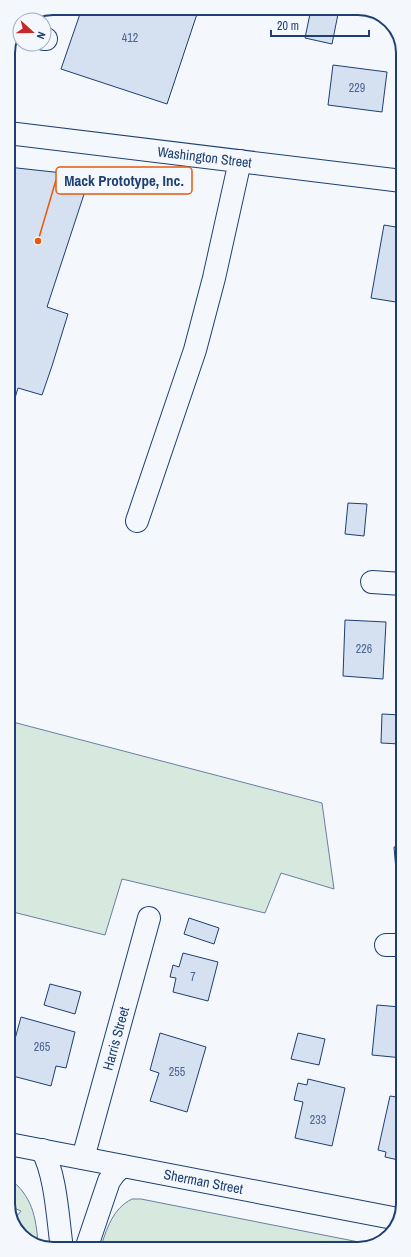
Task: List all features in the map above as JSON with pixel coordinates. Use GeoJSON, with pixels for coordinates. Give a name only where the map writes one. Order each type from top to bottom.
{"type":"FeatureCollection","features":[{"type":"Feature","properties":{"kind":"street","name":"Washington Street"},"geometry":{"type":"LineString","coordinates":[[15,134],[396,180]]}},
{"type":"Feature","properties":{"kind":"street"},"geometry":{"type":"LineString","coordinates":[[138,521],[195,350],[216,272],[240,161]]}},
{"type":"Feature","properties":{"kind":"street"},"geometry":{"type":"LineString","coordinates":[[372,582],[396,584]]}},
{"type":"Feature","properties":{"kind":"street","name":"Harris Street"},"geometry":{"type":"LineString","coordinates":[[83,1158],[149,918]]}},
{"type":"Feature","properties":{"kind":"street","name":"Sherman Street"},"geometry":{"type":"LineString","coordinates":[[15,1145],[393,1218]]}},
{"type":"Feature","properties":{"kind":"street"},"geometry":{"type":"LineString","coordinates":[[42,1150],[52,1178],[61,1242]]}},
{"type":"Feature","properties":{"kind":"street"},"geometry":{"type":"LineString","coordinates":[[88,1242],[109,1181],[122,1166]]}},
{"type":"Feature","properties":{"kind":"shaded area"},"geometry":{"type":"Polygon","coordinates":[[[15,723],[322,803],[334,889],[281,873],[265,913],[122,879],[105,935],[15,912],[15,723]]]}},
{"type":"Feature","properties":{"kind":"shaded area"},"geometry":{"type":"Polygon","coordinates":[[[15,1183],[28,1199],[36,1224],[37,1238],[30,1234],[21,1225],[17,1216],[21,1211],[15,1208],[15,1183]]]}},
{"type":"Feature","properties":{"kind":"shaded area"},"geometry":{"type":"Polygon","coordinates":[[[132,1199],[141,1199],[359,1242],[103,1242],[111,1220],[125,1203],[132,1199]]]}},
{"type":"Feature","properties":{"kind":"building"},"geometry":{"type":"Polygon","coordinates":[[[80,15],[197,15],[167,104],[61,69],[80,15]]]}},
{"type":"Feature","properties":{"kind":"building"},"geometry":{"type":"Polygon","coordinates":[[[310,15],[338,15],[332,44],[305,38],[310,15]]]}},
{"type":"Feature","properties":{"kind":"building"},"geometry":{"type":"Polygon","coordinates":[[[333,65],[387,72],[382,112],[328,105],[333,65]]]}},
{"type":"Feature","properties":{"kind":"building"},"geometry":{"type":"Polygon","coordinates":[[[15,168],[90,176],[47,307],[68,314],[52,366],[42,395],[18,388],[15,398],[15,168]]]}},
{"type":"Feature","properties":{"kind":"building"},"geometry":{"type":"Polygon","coordinates":[[[384,225],[396,227],[396,302],[371,298],[384,225]]]}},
{"type":"Feature","properties":{"kind":"building"},"geometry":{"type":"Polygon","coordinates":[[[348,503],[367,504],[364,536],[345,534],[348,503]]]}},
{"type":"Feature","properties":{"kind":"building"},"geometry":{"type":"Polygon","coordinates":[[[345,620],[386,622],[383,679],[343,676],[345,620]]]}},
{"type":"Feature","properties":{"kind":"building"},"geometry":{"type":"Polygon","coordinates":[[[382,714],[396,715],[396,744],[381,743],[382,714]]]}},
{"type":"Feature","properties":{"kind":"building"},"geometry":{"type":"Polygon","coordinates":[[[394,847],[396,847],[396,870],[394,847]]]}},
{"type":"Feature","properties":{"kind":"building"},"geometry":{"type":"Polygon","coordinates":[[[189,918],[219,928],[214,944],[184,934],[189,918]]]}},
{"type":"Feature","properties":{"kind":"building"},"geometry":{"type":"Polygon","coordinates":[[[183,953],[218,962],[208,1001],[173,992],[176,978],[170,977],[173,965],[179,967],[183,953]]]}},
{"type":"Feature","properties":{"kind":"building"},"geometry":{"type":"Polygon","coordinates":[[[50,984],[81,992],[75,1014],[44,1005],[50,984]]]}},
{"type":"Feature","properties":{"kind":"building"},"geometry":{"type":"Polygon","coordinates":[[[377,1005],[396,1007],[396,1057],[372,1055],[377,1005]]]}},
{"type":"Feature","properties":{"kind":"building"},"geometry":{"type":"Polygon","coordinates":[[[21,1017],[75,1032],[66,1068],[56,1066],[51,1086],[15,1077],[15,1039],[21,1017]]]}},
{"type":"Feature","properties":{"kind":"building"},"geometry":{"type":"Polygon","coordinates":[[[160,1033],[206,1047],[187,1112],[150,1101],[159,1073],[150,1070],[160,1033]]]}},
{"type":"Feature","properties":{"kind":"building"},"geometry":{"type":"Polygon","coordinates":[[[298,1033],[325,1039],[319,1065],[291,1059],[298,1033]]]}},
{"type":"Feature","properties":{"kind":"building"},"geometry":{"type":"Polygon","coordinates":[[[308,1079],[345,1088],[332,1146],[295,1138],[303,1102],[294,1100],[298,1083],[307,1085],[308,1079]]]}},
{"type":"Feature","properties":{"kind":"building"},"geometry":{"type":"Polygon","coordinates":[[[390,1096],[396,1097],[396,1159],[385,1157],[386,1152],[378,1150],[390,1096]]]}},
{"type":"Feature","properties":{"kind":"place","name":"Mack Prototype, Inc."},"geometry":{"type":"Point","coordinates":[38,241]}}]}
